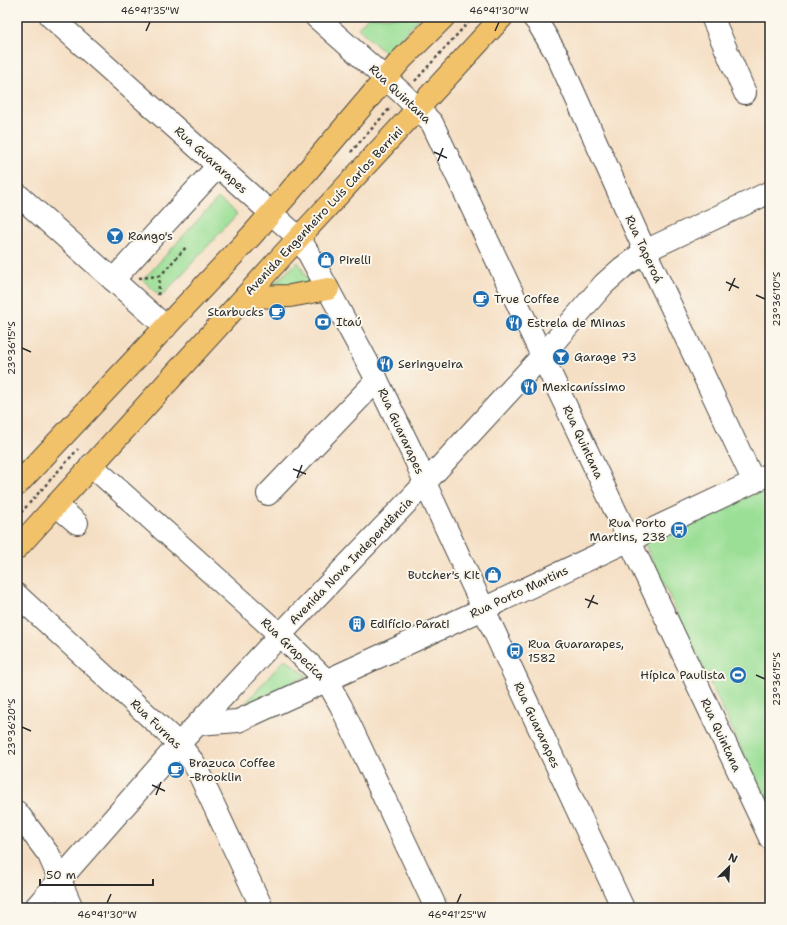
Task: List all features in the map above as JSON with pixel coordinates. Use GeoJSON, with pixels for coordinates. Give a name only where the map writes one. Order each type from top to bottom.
{"type":"FeatureCollection","features":[{"type":"Feature","properties":{"kind":"main road"},"geometry":{"type":"LineString","coordinates":[[17,485],[272,213],[401,60],[444,17]]}},
{"type":"Feature","properties":{"kind":"main road","name":"Avenida Engenheiro Luís Carlos Berrini"},"geometry":{"type":"LineString","coordinates":[[17,548],[91,465],[502,17]]}},
{"type":"Feature","properties":{"kind":"main road"},"geometry":{"type":"LineString","coordinates":[[245,297],[290,296],[328,289]]}},
{"type":"Feature","properties":{"kind":"street","name":"Rua Guararapes"},"geometry":{"type":"LineString","coordinates":[[51,17],[299,238],[377,380],[623,908]]}},
{"type":"Feature","properties":{"kind":"street","name":"Rua Taperoá"},"geometry":{"type":"LineString","coordinates":[[533,17],[557,55],[645,251],[762,478]]}},
{"type":"Feature","properties":{"kind":"street"},"geometry":{"type":"LineString","coordinates":[[712,17],[745,93]]}},
{"type":"Feature","properties":{"kind":"street","name":"Rua Quintana"},"geometry":{"type":"LineString","coordinates":[[330,22],[432,123],[770,838]]}},
{"type":"Feature","properties":{"kind":"street"},"geometry":{"type":"LineString","coordinates":[[113,280],[218,166]]}},
{"type":"Feature","properties":{"kind":"street","name":"Avenida Nova Independência"},"geometry":{"type":"LineString","coordinates":[[35,908],[179,744],[280,635],[415,494],[542,356],[604,284],[645,251],[770,192]]}},
{"type":"Feature","properties":{"kind":"street"},"geometry":{"type":"LineString","coordinates":[[17,194],[166,327]]}},
{"type":"Feature","properties":{"kind":"street"},"geometry":{"type":"LineString","coordinates":[[268,494],[377,380]]}},
{"type":"Feature","properties":{"kind":"street","name":"Rua Grapecica"},"geometry":{"type":"LineString","coordinates":[[91,465],[280,635],[327,681],[341,706],[436,908]]}},
{"type":"Feature","properties":{"kind":"street","name":"Rua Porto Martins"},"geometry":{"type":"LineString","coordinates":[[198,724],[238,722],[762,478]]}},
{"type":"Feature","properties":{"kind":"street"},"geometry":{"type":"LineString","coordinates":[[56,505],[77,523]]}},
{"type":"Feature","properties":{"kind":"street","name":"Rua Furnas"},"geometry":{"type":"LineString","coordinates":[[17,595],[179,744],[194,763],[262,908]]}},
{"type":"Feature","properties":{"kind":"street"},"geometry":{"type":"LineString","coordinates":[[17,812],[49,855],[72,908]]}},
{"type":"Feature","properties":{"kind":"path"},"geometry":{"type":"LineString","coordinates":[[160,276],[187,246]]}},
{"type":"Feature","properties":{"kind":"green space"},"geometry":{"type":"Polygon","coordinates":[[[368,17],[420,17],[386,54],[358,28],[368,17]]]}},
{"type":"Feature","properties":{"kind":"green space"},"geometry":{"type":"Polygon","coordinates":[[[218,198],[237,214],[161,297],[143,280],[218,198]]]}},
{"type":"Feature","properties":{"kind":"green space"},"geometry":{"type":"Polygon","coordinates":[[[298,262],[313,288],[269,288],[298,262]]]}},
{"type":"Feature","properties":{"kind":"green space","name":"Hípica Paulista"},"geometry":{"type":"Polygon","coordinates":[[[770,482],[770,810],[643,540],[770,482]]]}},
{"type":"Feature","properties":{"kind":"green space"},"geometry":{"type":"Polygon","coordinates":[[[285,659],[307,676],[243,706],[285,659]]]}},
{"type":"Feature","properties":{"kind":"place","name":"Rango's"},"geometry":{"type":"Point","coordinates":[115,236]}},
{"type":"Feature","properties":{"kind":"place","name":"Pirelli"},"geometry":{"type":"Point","coordinates":[326,260]}},
{"type":"Feature","properties":{"kind":"place","name":"True Coffee"},"geometry":{"type":"Point","coordinates":[481,299]}},
{"type":"Feature","properties":{"kind":"place","name":"Starbucks"},"geometry":{"type":"Point","coordinates":[277,312]}},
{"type":"Feature","properties":{"kind":"place","name":"Itaú"},"geometry":{"type":"Point","coordinates":[323,322]}},
{"type":"Feature","properties":{"kind":"place","name":"Estrela de Minas"},"geometry":{"type":"Point","coordinates":[514,323]}},
{"type":"Feature","properties":{"kind":"place","name":"Garage 73"},"geometry":{"type":"Point","coordinates":[561,357]}},
{"type":"Feature","properties":{"kind":"place","name":"Seringueira"},"geometry":{"type":"Point","coordinates":[385,364]}},
{"type":"Feature","properties":{"kind":"place","name":"Mexicaníssimo"},"geometry":{"type":"Point","coordinates":[529,387]}},
{"type":"Feature","properties":{"kind":"place","name":"Rua Porto Martins, 238"},"geometry":{"type":"Point","coordinates":[679,530]}},
{"type":"Feature","properties":{"kind":"place","name":"Butcher's Kit"},"geometry":{"type":"Point","coordinates":[493,575]}},
{"type":"Feature","properties":{"kind":"place","name":"Edifício Parati"},"geometry":{"type":"Point","coordinates":[357,624]}},
{"type":"Feature","properties":{"kind":"place","name":"Rua Guararapes, 1582"},"geometry":{"type":"Point","coordinates":[515,651]}},
{"type":"Feature","properties":{"kind":"place","name":"Hípica Paulista"},"geometry":{"type":"Point","coordinates":[738,675]}},
{"type":"Feature","properties":{"kind":"place","name":"Brazuca Coffee -Brooklin"},"geometry":{"type":"Point","coordinates":[176,770]}}]}
